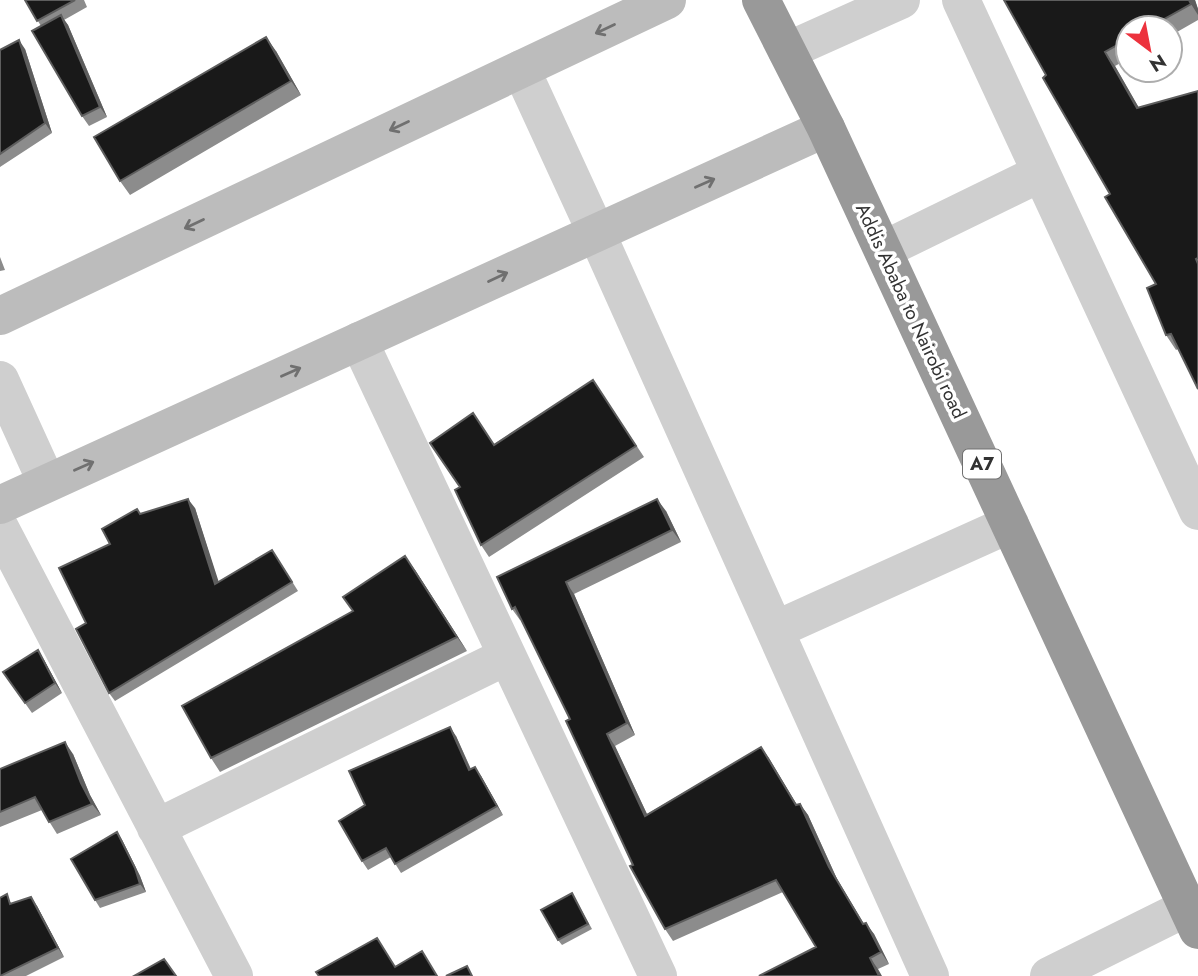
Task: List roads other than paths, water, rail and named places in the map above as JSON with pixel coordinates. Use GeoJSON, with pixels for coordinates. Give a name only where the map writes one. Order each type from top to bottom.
{"type":"FeatureCollection","features":[{"type":"Feature","properties":{"kind":"highway","name":"Addis Ababa to Nairobi road"},"geometry":{"type":"LineString","coordinates":[[761,0],[826,128],[1193,918]]}},
{"type":"Feature","properties":{"kind":"street"},"geometry":{"type":"LineString","coordinates":[[0,316],[667,0]]}},
{"type":"Feature","properties":{"kind":"street"},"geometry":{"type":"LineString","coordinates":[[787,51],[901,0]]}},
{"type":"Feature","properties":{"kind":"street"},"geometry":{"type":"LineString","coordinates":[[961,0],[1198,511]]}},
{"type":"Feature","properties":{"kind":"street"},"geometry":{"type":"LineString","coordinates":[[521,69],[930,976]]}},
{"type":"Feature","properties":{"kind":"street"},"geometry":{"type":"LineString","coordinates":[[0,505],[826,128]]}},
{"type":"Feature","properties":{"kind":"street"},"geometry":{"type":"LineString","coordinates":[[883,250],[1041,173]]}},
{"type":"Feature","properties":{"kind":"street"},"geometry":{"type":"LineString","coordinates":[[359,341],[658,976]]}},
{"type":"Feature","properties":{"kind":"street"},"geometry":{"type":"LineString","coordinates":[[0,380],[47,483]]}},
{"type":"Feature","properties":{"kind":"street"},"geometry":{"type":"LineString","coordinates":[[775,629],[1010,524]]}},
{"type":"Feature","properties":{"kind":"street"},"geometry":{"type":"LineString","coordinates":[[0,528],[234,976]]}},
{"type":"Feature","properties":{"kind":"street"},"geometry":{"type":"LineString","coordinates":[[156,828],[508,656]]}},
{"type":"Feature","properties":{"kind":"street"},"geometry":{"type":"LineString","coordinates":[[1049,976],[1193,918]]}}]}
